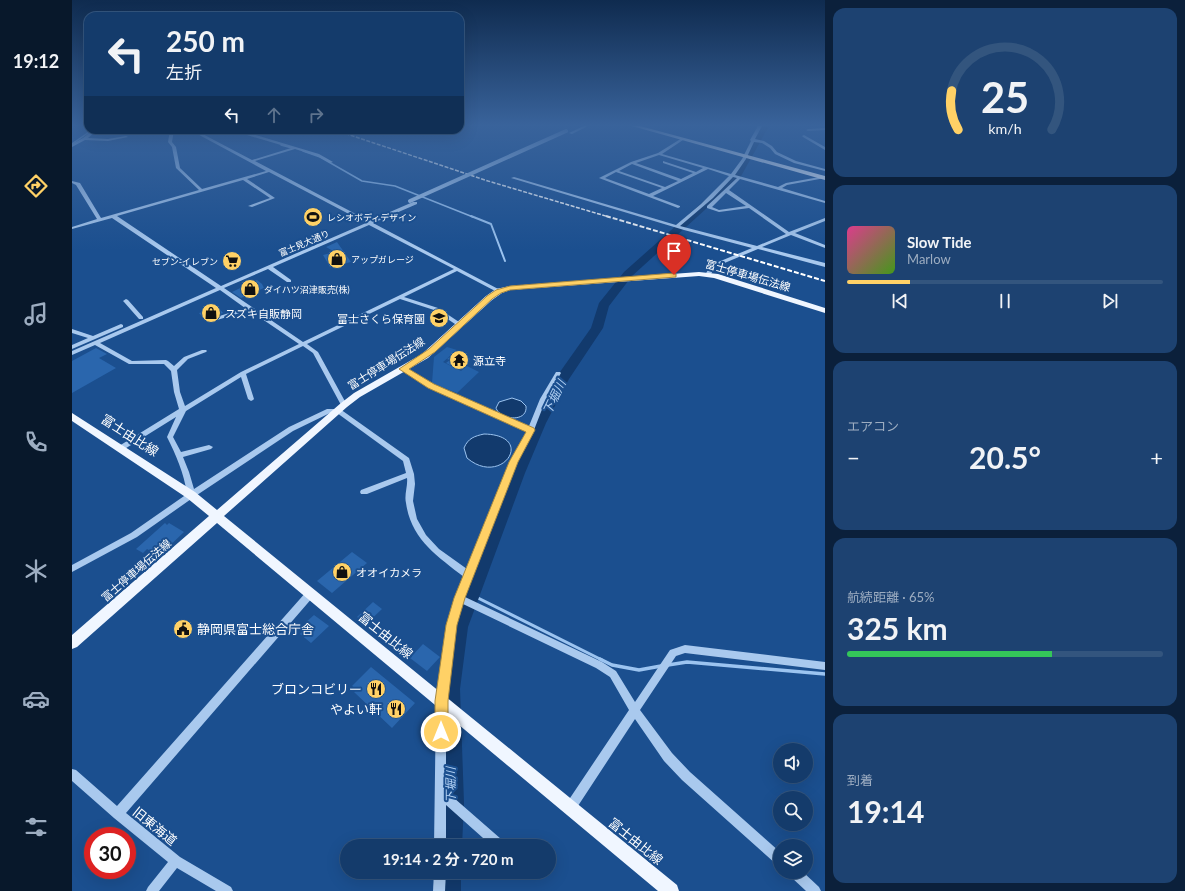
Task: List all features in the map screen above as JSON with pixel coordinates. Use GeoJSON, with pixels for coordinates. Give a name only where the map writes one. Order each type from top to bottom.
{"type":"FeatureCollection","features":[{"type":"Feature","properties":{"kind":"main road"},"geometry":{"type":"LineString","coordinates":[[787,168],[824,178]]}},
{"type":"Feature","properties":{"kind":"main road","name":"富士停車場伝法線"},"geometry":{"type":"LineString","coordinates":[[72,643],[341,408],[357,395],[426,356],[489,298],[499,291],[510,288],[708,274],[825,311]]}},
{"type":"Feature","properties":{"kind":"main road","name":"富士由比線"},"geometry":{"type":"LineString","coordinates":[[72,416],[191,494],[310,594],[671,891]]}},
{"type":"Feature","properties":{"kind":"street"},"geometry":{"type":"LineString","coordinates":[[178,168],[201,190]]}},
{"type":"Feature","properties":{"kind":"street"},"geometry":{"type":"LineString","coordinates":[[263,168],[499,291]]}},
{"type":"Feature","properties":{"kind":"street","name":"富士見大通り"},"geometry":{"type":"LineString","coordinates":[[72,353],[94,340],[141,318],[269,267],[489,168]]}},
{"type":"Feature","properties":{"kind":"street"},"geometry":{"type":"LineString","coordinates":[[624,168],[600,178],[678,207]]}},
{"type":"Feature","properties":{"kind":"street"},"geometry":{"type":"LineString","coordinates":[[643,168],[680,180]]}},
{"type":"Feature","properties":{"kind":"street"},"geometry":{"type":"LineString","coordinates":[[680,168],[696,173]]}},
{"type":"Feature","properties":{"kind":"street"},"geometry":{"type":"LineString","coordinates":[[649,196],[707,168],[825,202]]}},
{"type":"Feature","properties":{"kind":"street"},"geometry":{"type":"LineString","coordinates":[[677,226],[691,215],[738,168]]}},
{"type":"Feature","properties":{"kind":"street"},"geometry":{"type":"LineString","coordinates":[[72,228],[269,171]]}},
{"type":"Feature","properties":{"kind":"street"},"geometry":{"type":"LineString","coordinates":[[616,171],[665,188]]}},
{"type":"Feature","properties":{"kind":"street"},"geometry":{"type":"LineString","coordinates":[[740,177],[709,207],[719,211],[749,207]]}},
{"type":"Feature","properties":{"kind":"street"},"geometry":{"type":"LineString","coordinates":[[243,178],[273,198],[250,206]]}},
{"type":"Feature","properties":{"kind":"street"},"geometry":{"type":"LineString","coordinates":[[513,178],[686,229],[825,265]]}},
{"type":"Feature","properties":{"kind":"street"},"geometry":{"type":"LineString","coordinates":[[780,188],[786,184],[824,178]]}},
{"type":"Feature","properties":{"kind":"street"},"geometry":{"type":"LineString","coordinates":[[72,182],[78,184],[100,220]]}},
{"type":"Feature","properties":{"kind":"street"},"geometry":{"type":"LineString","coordinates":[[727,191],[790,233],[825,247]]}},
{"type":"Feature","properties":{"kind":"street"},"geometry":{"type":"LineString","coordinates":[[113,216],[315,352],[341,408],[406,460],[411,484],[409,501],[413,519],[423,538],[436,551],[468,575]]}},
{"type":"Feature","properties":{"kind":"street"},"geometry":{"type":"LineString","coordinates":[[708,274],[712,266],[825,219]]}},
{"type":"Feature","properties":{"kind":"street","name":"富士見大通り"},"geometry":{"type":"LineString","coordinates":[[72,347],[94,340],[368,222]]}},
{"type":"Feature","properties":{"kind":"street"},"geometry":{"type":"LineString","coordinates":[[269,267],[289,281]]}},
{"type":"Feature","properties":{"kind":"street"},"geometry":{"type":"LineString","coordinates":[[121,448],[243,373],[458,269]]}},
{"type":"Feature","properties":{"kind":"street"},"geometry":{"type":"LineString","coordinates":[[399,297],[436,309],[460,325]]}},
{"type":"Feature","properties":{"kind":"street"},"geometry":{"type":"LineString","coordinates":[[126,301],[141,318]]}},
{"type":"Feature","properties":{"kind":"street"},"geometry":{"type":"LineString","coordinates":[[212,320],[250,308]]}},
{"type":"Feature","properties":{"kind":"street"},"geometry":{"type":"LineString","coordinates":[[72,331],[94,340],[131,363],[166,362],[174,370],[177,392],[183,410],[170,437],[180,455],[189,479],[191,494]]}},
{"type":"Feature","properties":{"kind":"street"},"geometry":{"type":"LineString","coordinates":[[174,370],[186,358],[204,352]]}},
{"type":"Feature","properties":{"kind":"street"},"geometry":{"type":"LineString","coordinates":[[404,369],[431,386],[531,430]]}},
{"type":"Feature","properties":{"kind":"street"},"geometry":{"type":"LineString","coordinates":[[243,373],[251,399]]}},
{"type":"Feature","properties":{"kind":"street"},"geometry":{"type":"LineString","coordinates":[[440,839],[441,701],[452,625],[459,598],[514,462],[531,430],[543,399],[558,373]]}},
{"type":"Feature","properties":{"kind":"street"},"geometry":{"type":"LineString","coordinates":[[72,569],[134,535],[191,494],[291,429],[329,411],[341,408]]}},
{"type":"Feature","properties":{"kind":"street"},"geometry":{"type":"LineString","coordinates":[[180,455],[209,447]]}},
{"type":"Feature","properties":{"kind":"street"},"geometry":{"type":"LineString","coordinates":[[364,492],[410,474]]}},
{"type":"Feature","properties":{"kind":"street"},"geometry":{"type":"LineString","coordinates":[[118,814],[310,594]]}},
{"type":"Feature","properties":{"kind":"street"},"geometry":{"type":"LineString","coordinates":[[459,598],[599,665],[613,674],[635,711],[668,757],[681,771],[773,854]]}},
{"type":"Feature","properties":{"kind":"street"},"geometry":{"type":"LineString","coordinates":[[570,808],[673,653],[685,649],[825,666]]}},
{"type":"Feature","properties":{"kind":"street","name":"旧東海道"},"geometry":{"type":"LineString","coordinates":[[72,774],[176,861],[227,891]]}},
{"type":"Feature","properties":{"kind":"street"},"geometry":{"type":"LineString","coordinates":[[441,794],[493,839]]}},
{"type":"Feature","properties":{"kind":"street"},"geometry":{"type":"LineString","coordinates":[[152,891],[176,861]]}},
{"type":"Feature","properties":{"kind":"street"},"geometry":{"type":"LineString","coordinates":[[439,891],[440,879]]}},
{"type":"Feature","properties":{"kind":"street"},"geometry":{"type":"LineString","coordinates":[[802,879],[815,891]]}},
{"type":"Feature","properties":{"kind":"shaded area"},"geometry":{"type":"Polygon","coordinates":[[[447,347],[457,350],[443,362],[461,371],[467,366],[479,372],[457,393],[432,383],[434,357],[447,347]]]}},
{"type":"Feature","properties":{"kind":"shaded area"},"geometry":{"type":"Polygon","coordinates":[[[512,398],[521,401],[526,406],[523,415],[513,418],[508,417],[499,412],[496,408],[499,402],[512,398]]]}},
{"type":"Feature","properties":{"kind":"shaded area"},"geometry":{"type":"Polygon","coordinates":[[[484,434],[500,437],[509,442],[511,450],[508,458],[502,464],[492,467],[480,466],[467,458],[464,448],[468,442],[475,437],[484,434]]]}},
{"type":"Feature","properties":{"kind":"building","name":"アップガレージ"},"geometry":{"type":"Polygon","coordinates":[[[337,242],[351,262],[330,267],[323,255],[335,252],[326,247],[337,242]]]}},
{"type":"Feature","properties":{"kind":"building","name":"ダイハツ沼津販売(株)"},"geometry":{"type":"Polygon","coordinates":[[[257,280],[264,288],[241,298],[232,292],[257,280]]]}},
{"type":"Feature","properties":{"kind":"building","name":"スズキ自販静岡"},"geometry":{"type":"Polygon","coordinates":[[[218,307],[223,313],[204,319],[199,313],[218,307]]]}},
{"type":"Feature","properties":{"kind":"building"},"geometry":{"type":"Polygon","coordinates":[[[96,348],[107,354],[99,358],[116,368],[72,393],[72,361],[96,348]]]}},
{"type":"Feature","properties":{"kind":"building","name":"源立寺"},"geometry":{"type":"Polygon","coordinates":[[[456,352],[468,356],[467,357],[470,359],[461,366],[457,364],[454,367],[446,363],[450,360],[447,359],[456,352]]]}},
{"type":"Feature","properties":{"kind":"building"},"geometry":{"type":"Polygon","coordinates":[[[165,523],[167,525],[169,523],[184,532],[163,552],[160,550],[156,554],[147,549],[143,553],[136,549],[165,523]]]}},
{"type":"Feature","properties":{"kind":"building","name":"オオイカメラ"},"geometry":{"type":"Polygon","coordinates":[[[352,552],[367,563],[332,593],[317,581],[352,552]]]}},
{"type":"Feature","properties":{"kind":"building"},"geometry":{"type":"Polygon","coordinates":[[[373,602],[382,609],[366,624],[357,617],[373,602]]]}},
{"type":"Feature","properties":{"kind":"building"},"geometry":{"type":"Polygon","coordinates":[[[314,615],[329,626],[311,643],[300,634],[308,626],[305,623],[314,615]]]}},
{"type":"Feature","properties":{"kind":"building"},"geometry":{"type":"Polygon","coordinates":[[[423,644],[440,657],[427,671],[410,658],[423,644]]]}},
{"type":"Feature","properties":{"kind":"building"},"geometry":{"type":"Polygon","coordinates":[[[371,667],[415,703],[392,728],[354,692],[357,690],[352,686],[371,667]]]}},
{"type":"Feature","properties":{"kind":"waterway"},"geometry":{"type":"LineString","coordinates":[[339,168],[362,181],[395,186],[473,217]]}},
{"type":"Feature","properties":{"kind":"waterway","name":"下堀川"},"geometry":{"type":"LineString","coordinates":[[450,839],[452,803],[450,689],[458,627],[517,473],[539,423],[562,379],[597,328],[603,306],[628,274],[737,176],[742,168]]}},
{"type":"Feature","properties":{"kind":"waterway"},"geometry":{"type":"LineString","coordinates":[[471,216],[491,224],[505,261]]}},
{"type":"Feature","properties":{"kind":"waterway"},"geometry":{"type":"LineString","coordinates":[[470,594],[612,665],[639,670],[661,666]]}},
{"type":"Feature","properties":{"kind":"waterway"},"geometry":{"type":"LineString","coordinates":[[668,665],[687,662],[825,674]]}},
{"type":"Feature","properties":{"kind":"waterway","name":"下堀川"},"geometry":{"type":"LineString","coordinates":[[448,891],[449,879]]}},
{"type":"Feature","properties":{"kind":"railway"},"geometry":{"type":"LineString","coordinates":[[448,168],[609,217]]}},
{"type":"Feature","properties":{"kind":"railway"},"geometry":{"type":"LineString","coordinates":[[606,216],[825,281]]}},
{"type":"Feature","properties":{"kind":"place","name":"レシオボディデザイン"},"geometry":{"type":"Point","coordinates":[313,217]}},
{"type":"Feature","properties":{"kind":"place","name":"アップガレージ"},"geometry":{"type":"Point","coordinates":[337,259]}},
{"type":"Feature","properties":{"kind":"place","name":"セブン-イレブン"},"geometry":{"type":"Point","coordinates":[232,261]}},
{"type":"Feature","properties":{"kind":"place","name":"ダイハツ沼津販売(株)"},"geometry":{"type":"Point","coordinates":[250,289]}},
{"type":"Feature","properties":{"kind":"place","name":"スズキ自販静岡"},"geometry":{"type":"Point","coordinates":[211,313]}},
{"type":"Feature","properties":{"kind":"place","name":"富士さくら保育園"},"geometry":{"type":"Point","coordinates":[439,318]}},
{"type":"Feature","properties":{"kind":"place","name":"源立寺"},"geometry":{"type":"Point","coordinates":[459,360]}},
{"type":"Feature","properties":{"kind":"place","name":"オオイカメラ"},"geometry":{"type":"Point","coordinates":[342,572]}},
{"type":"Feature","properties":{"kind":"place","name":"静岡県富士総合庁舎"},"geometry":{"type":"Point","coordinates":[183,629]}},
{"type":"Feature","properties":{"kind":"place","name":"ブロンコビリー"},"geometry":{"type":"Point","coordinates":[376,689]}},
{"type":"Feature","properties":{"kind":"place","name":"やよい軒"},"geometry":{"type":"Point","coordinates":[396,709]}},
{"type":"Feature","properties":{"kind":"route"},"geometry":{"type":"LineString","coordinates":[[441,732],[441,701],[452,625],[459,598],[514,462],[531,430],[431,386],[404,369],[426,356],[489,298],[499,291],[510,288],[674,275]]}}]}
